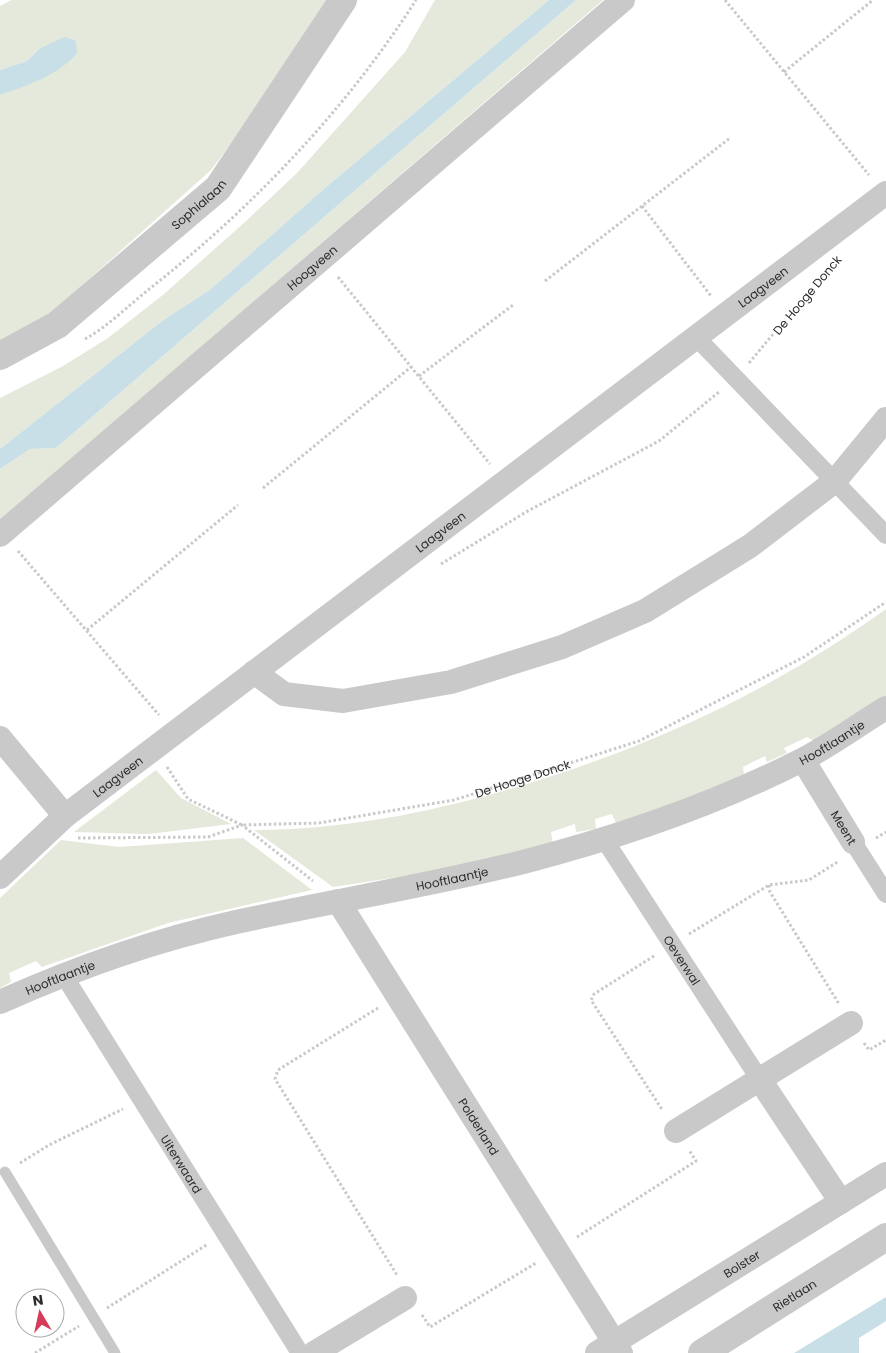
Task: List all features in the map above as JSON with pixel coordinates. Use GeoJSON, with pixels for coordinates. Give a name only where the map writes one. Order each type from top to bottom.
{"type":"FeatureCollection","features":[{"type":"Feature","properties":{"kind":"street","name":"Sophialaan"},"geometry":{"type":"LineString","coordinates":[[0,356],[57,325],[218,188],[343,0]]}},
{"type":"Feature","properties":{"kind":"street","name":"Hoogveen"},"geometry":{"type":"LineString","coordinates":[[1,534],[324,259],[623,0]]}},
{"type":"Feature","properties":{"kind":"street","name":"Laagveen"},"geometry":{"type":"LineString","coordinates":[[0,877],[65,816],[886,193]]}},
{"type":"Feature","properties":{"kind":"street"},"geometry":{"type":"LineString","coordinates":[[696,337],[886,535]]}},
{"type":"Feature","properties":{"kind":"street"},"geometry":{"type":"LineString","coordinates":[[254,672],[284,694],[343,701],[451,682],[562,647],[645,611],[750,546],[835,481],[886,419]]}},
{"type":"Feature","properties":{"kind":"street","name":"Hooftlaantje"},"geometry":{"type":"LineString","coordinates":[[0,1002],[63,974],[114,956],[234,922],[440,882],[604,839],[712,800],[802,760],[886,708]]}},
{"type":"Feature","properties":{"kind":"street"},"geometry":{"type":"LineString","coordinates":[[0,738],[65,816]]}},
{"type":"Feature","properties":{"kind":"street","name":"Meent"},"geometry":{"type":"LineString","coordinates":[[802,760],[886,894]]}},
{"type":"Feature","properties":{"kind":"street","name":"Oeverwal"},"geometry":{"type":"LineString","coordinates":[[604,839],[841,1202]]}},
{"type":"Feature","properties":{"kind":"street","name":"Polderland"},"geometry":{"type":"LineString","coordinates":[[338,901],[398,995],[611,1349]]}},
{"type":"Feature","properties":{"kind":"street","name":"Uiterwaard"},"geometry":{"type":"LineString","coordinates":[[63,974],[300,1353]]}},
{"type":"Feature","properties":{"kind":"street"},"geometry":{"type":"LineString","coordinates":[[676,1131],[851,1023]]}},
{"type":"Feature","properties":{"kind":"street","name":"Bolster"},"geometry":{"type":"LineString","coordinates":[[611,1349],[886,1174]]}},
{"type":"Feature","properties":{"kind":"street","name":"Rietlaan"},"geometry":{"type":"LineString","coordinates":[[702,1353],[886,1237]]}},
{"type":"Feature","properties":{"kind":"street"},"geometry":{"type":"LineString","coordinates":[[314,1353],[405,1298]]}},
{"type":"Feature","properties":{"kind":"lane"},"geometry":{"type":"LineString","coordinates":[[5,1172],[116,1353]]}},
{"type":"Feature","properties":{"kind":"path"},"geometry":{"type":"LineString","coordinates":[[725,0],[886,193]]}},
{"type":"Feature","properties":{"kind":"path"},"geometry":{"type":"LineString","coordinates":[[784,72],[873,0]]}},
{"type":"Feature","properties":{"kind":"path"},"geometry":{"type":"LineString","coordinates":[[545,281],[730,138]]}},
{"type":"Feature","properties":{"kind":"path"},"geometry":{"type":"LineString","coordinates":[[642,206],[726,314]]}},
{"type":"Feature","properties":{"kind":"path"},"geometry":{"type":"LineString","coordinates":[[324,259],[505,482]]}},
{"type":"Feature","properties":{"kind":"path","name":"De Hooge Donck"},"geometry":{"type":"LineString","coordinates":[[435,568],[526,512],[659,440],[736,378],[827,269]]}},
{"type":"Feature","properties":{"kind":"path"},"geometry":{"type":"LineString","coordinates":[[419,376],[513,305]]}},
{"type":"Feature","properties":{"kind":"path"},"geometry":{"type":"LineString","coordinates":[[262,488],[411,367]]}},
{"type":"Feature","properties":{"kind":"path"},"geometry":{"type":"LineString","coordinates":[[87,630],[238,505]]}},
{"type":"Feature","properties":{"kind":"path"},"geometry":{"type":"LineString","coordinates":[[1,534],[87,630],[174,733]]}},
{"type":"Feature","properties":{"kind":"path","name":"De Hooge Donck"},"geometry":{"type":"LineString","coordinates":[[154,748],[188,799],[242,825],[319,823],[454,800],[639,741],[804,657],[886,602]]}},
{"type":"Feature","properties":{"kind":"path"},"geometry":{"type":"LineString","coordinates":[[42,836],[113,839],[208,836],[242,825],[338,901]]}},
{"type":"Feature","properties":{"kind":"path"},"geometry":{"type":"LineString","coordinates":[[769,885],[770,892],[869,1050],[886,1040]]}},
{"type":"Feature","properties":{"kind":"path"},"geometry":{"type":"LineString","coordinates":[[398,995],[278,1070],[275,1079],[409,1295],[405,1298]]}},
{"type":"Feature","properties":{"kind":"path"},"geometry":{"type":"LineString","coordinates":[[5,1172],[48,1145],[112,1114],[142,1102]]}},
{"type":"Feature","properties":{"kind":"path"},"geometry":{"type":"LineString","coordinates":[[35,1353],[224,1234]]}},
{"type":"Feature","properties":{"kind":"shaded area"},"geometry":{"type":"Polygon","coordinates":[[[11,0],[330,0],[260,105],[211,170],[49,315],[0,342],[0,95],[35,82],[51,72],[50,44],[40,48],[27,61],[0,70],[0,6],[11,0]]]}},
{"type":"Feature","properties":{"kind":"shaded area"},"geometry":{"type":"Polygon","coordinates":[[[435,0],[549,0],[326,187],[211,289],[162,321],[0,449],[0,398],[63,366],[108,338],[164,294],[245,222],[297,173],[405,52],[435,0]]]}},
{"type":"Feature","properties":{"kind":"shaded area"},"geometry":{"type":"Polygon","coordinates":[[[576,0],[603,0],[0,520],[0,469],[30,449],[56,448],[576,0]]]}},
{"type":"Feature","properties":{"kind":"shaded area"},"geometry":{"type":"Polygon","coordinates":[[[886,609],[886,698],[814,741],[807,737],[784,748],[787,753],[767,762],[765,756],[743,767],[744,774],[687,800],[616,823],[612,814],[595,819],[596,829],[576,832],[575,824],[551,832],[553,844],[431,872],[333,887],[254,830],[319,827],[415,813],[510,789],[610,756],[706,715],[752,692],[798,667],[886,609]]]}},
{"type":"Feature","properties":{"kind":"shaded area"},"geometry":{"type":"Polygon","coordinates":[[[156,770],[181,798],[231,824],[149,834],[74,832],[156,770]]]}},
{"type":"Feature","properties":{"kind":"shaded area"},"geometry":{"type":"Polygon","coordinates":[[[243,838],[312,890],[168,923],[42,967],[36,961],[9,973],[11,982],[0,988],[0,898],[61,840],[119,847],[243,838]]]}},
{"type":"Feature","properties":{"kind":"water"},"geometry":{"type":"Polygon","coordinates":[[[549,0],[576,0],[56,448],[30,449],[0,469],[0,449],[162,321],[211,289],[326,187],[549,0]]]}},
{"type":"Feature","properties":{"kind":"water"},"geometry":{"type":"Polygon","coordinates":[[[65,37],[76,41],[77,53],[70,61],[42,79],[0,95],[0,70],[27,61],[40,48],[65,37]]]}},
{"type":"Feature","properties":{"kind":"water"},"geometry":{"type":"Polygon","coordinates":[[[886,1297],[886,1321],[859,1338],[859,1353],[794,1353],[886,1297]]]}}]}
